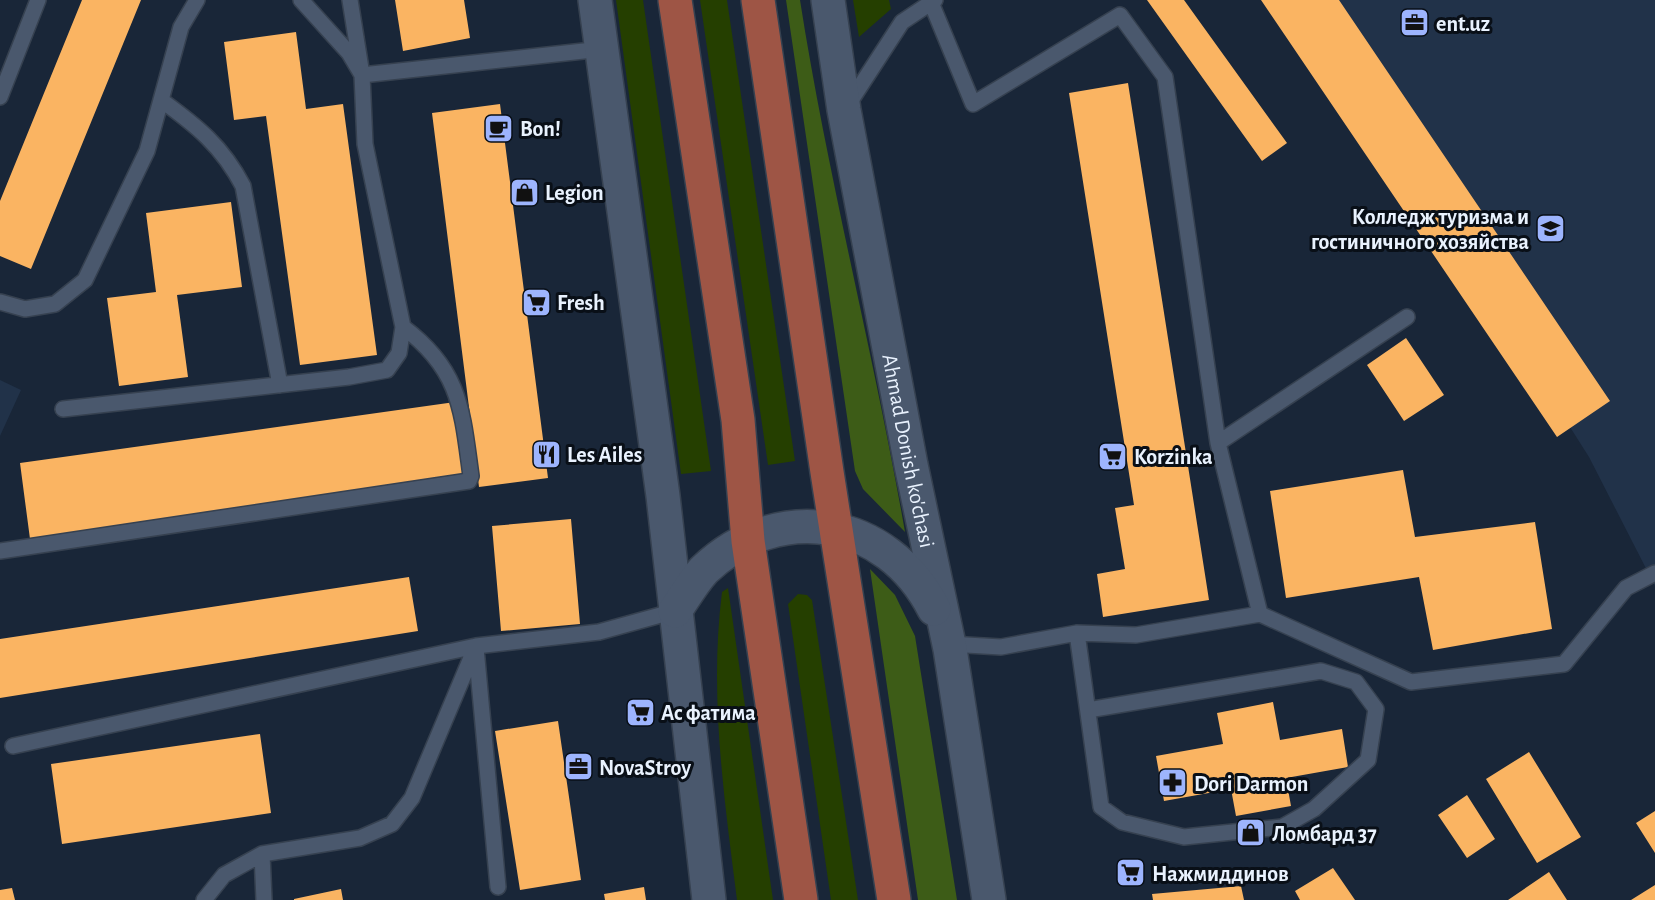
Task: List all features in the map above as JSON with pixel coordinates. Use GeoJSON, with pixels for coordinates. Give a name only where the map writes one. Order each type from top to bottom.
{"type":"FeatureCollection","features":[{"type":"Feature","properties":{"kind":"main road"},"geometry":{"type":"LineString","coordinates":[[675,0],[738,420],[748,541],[801,900]]}},
{"type":"Feature","properties":{"kind":"main road"},"geometry":{"type":"LineString","coordinates":[[758,0],[836,530],[894,900]]}},
{"type":"Feature","properties":{"kind":"street"},"geometry":{"type":"LineString","coordinates":[[595,0],[663,495],[709,900]]}},
{"type":"Feature","properties":{"kind":"street","name":"Ahmad Donish ko'chasi"},"geometry":{"type":"LineString","coordinates":[[828,0],[844,110],[910,465],[949,644],[989,900]]}},
{"type":"Feature","properties":{"kind":"street"},"geometry":{"type":"LineString","coordinates":[[675,611],[703,571],[725,554],[779,528],[809,526],[861,536],[887,550],[903,564],[928,598],[949,644]]}},
{"type":"Feature","properties":{"kind":"lane"},"geometry":{"type":"LineString","coordinates":[[0,97],[38,0]]}},
{"type":"Feature","properties":{"kind":"lane"},"geometry":{"type":"LineString","coordinates":[[0,302],[25,309],[55,304],[85,280],[147,151],[181,27],[197,0]]}},
{"type":"Feature","properties":{"kind":"lane"},"geometry":{"type":"LineString","coordinates":[[301,0],[349,53],[362,75]]}},
{"type":"Feature","properties":{"kind":"lane"},"geometry":{"type":"LineString","coordinates":[[63,409],[350,377],[387,370],[399,353],[403,327],[365,144],[362,75],[350,0]]}},
{"type":"Feature","properties":{"kind":"lane"},"geometry":{"type":"LineString","coordinates":[[844,110],[902,22],[932,1],[973,104],[1120,15],[1165,77],[1218,443],[1260,614]]}},
{"type":"Feature","properties":{"kind":"lane"},"geometry":{"type":"LineString","coordinates":[[362,75],[602,49]]}},
{"type":"Feature","properties":{"kind":"lane"},"geometry":{"type":"LineString","coordinates":[[161,100],[203,131],[230,160],[243,186],[280,385]]}},
{"type":"Feature","properties":{"kind":"lane"},"geometry":{"type":"LineString","coordinates":[[1218,443],[1407,317]]}},
{"type":"Feature","properties":{"kind":"lane"},"geometry":{"type":"LineString","coordinates":[[0,551],[469,481],[471,476],[462,406],[455,388],[421,340],[403,327]]}},
{"type":"Feature","properties":{"kind":"lane"},"geometry":{"type":"LineString","coordinates":[[949,644],[1001,647],[1077,633],[1136,635],[1260,614],[1411,682],[1564,664],[1626,588],[1655,573]]}},
{"type":"Feature","properties":{"kind":"lane"},"geometry":{"type":"LineString","coordinates":[[13,746],[476,646],[599,632],[675,611]]}},
{"type":"Feature","properties":{"kind":"lane"},"geometry":{"type":"LineString","coordinates":[[1077,633],[1101,807],[1122,822],[1184,837],[1282,827],[1314,809],[1368,760],[1376,709],[1356,682],[1321,671],[1088,710]]}},
{"type":"Feature","properties":{"kind":"lane"},"geometry":{"type":"LineString","coordinates":[[204,900],[224,875],[262,854],[360,838],[392,824],[412,798],[476,646]]}},
{"type":"Feature","properties":{"kind":"lane"},"geometry":{"type":"LineString","coordinates":[[476,646],[498,887]]}},
{"type":"Feature","properties":{"kind":"lane"},"geometry":{"type":"LineString","coordinates":[[262,854],[264,900]]}},
{"type":"Feature","properties":{"kind":"shaded area","name":"Колледж туризма и гостиничного хозяйства"},"geometry":{"type":"Polygon","coordinates":[[[1299,0],[1655,0],[1655,586],[1589,457],[1299,0]]]}},
{"type":"Feature","properties":{"kind":"shaded area"},"geometry":{"type":"Polygon","coordinates":[[[0,380],[21,390],[0,436],[0,380]]]}},
{"type":"Feature","properties":{"kind":"green space"},"geometry":{"type":"Polygon","coordinates":[[[616,0],[643,0],[711,471],[681,474],[616,0]]]}},
{"type":"Feature","properties":{"kind":"green space"},"geometry":{"type":"Polygon","coordinates":[[[700,0],[727,0],[795,461],[768,465],[700,0]]]}},
{"type":"Feature","properties":{"kind":"green space"},"geometry":{"type":"Polygon","coordinates":[[[786,0],[800,0],[824,134],[905,532],[863,489],[855,471],[786,0]]]}},
{"type":"Feature","properties":{"kind":"green space"},"geometry":{"type":"Polygon","coordinates":[[[853,0],[889,0],[891,9],[859,37],[853,0]]]}},
{"type":"Feature","properties":{"kind":"green space"},"geometry":{"type":"Polygon","coordinates":[[[870,569],[895,595],[915,636],[957,900],[918,900],[870,569]]]}},
{"type":"Feature","properties":{"kind":"green space"},"geometry":{"type":"Polygon","coordinates":[[[728,588],[773,900],[737,900],[723,784],[718,708],[718,631],[722,592],[728,588]]]}},
{"type":"Feature","properties":{"kind":"green space"},"geometry":{"type":"Polygon","coordinates":[[[798,594],[807,595],[812,600],[858,900],[831,900],[788,604],[798,594]]]}},
{"type":"Feature","properties":{"kind":"building"},"geometry":{"type":"Polygon","coordinates":[[[82,0],[141,0],[31,269],[0,256],[0,201],[82,0]]]}},
{"type":"Feature","properties":{"kind":"building"},"geometry":{"type":"Polygon","coordinates":[[[395,0],[464,0],[470,38],[403,51],[395,0]]]}},
{"type":"Feature","properties":{"kind":"building"},"geometry":{"type":"Polygon","coordinates":[[[1147,0],[1184,0],[1287,143],[1262,161],[1147,0]]]}},
{"type":"Feature","properties":{"kind":"building"},"geometry":{"type":"Polygon","coordinates":[[[1261,0],[1339,0],[1610,401],[1557,437],[1261,0]]]}},
{"type":"Feature","properties":{"kind":"building"},"geometry":{"type":"Polygon","coordinates":[[[296,32],[306,109],[343,104],[377,355],[300,365],[266,116],[234,120],[224,42],[296,32]]]}},
{"type":"Feature","properties":{"kind":"building"},"geometry":{"type":"Polygon","coordinates":[[[1128,83],[1209,600],[1103,617],[1097,574],[1125,569],[1115,508],[1134,505],[1069,93],[1128,83]]]}},
{"type":"Feature","properties":{"kind":"building"},"geometry":{"type":"Polygon","coordinates":[[[500,104],[548,478],[479,487],[432,113],[500,104]]]}},
{"type":"Feature","properties":{"kind":"building"},"geometry":{"type":"Polygon","coordinates":[[[231,202],[242,287],[177,295],[188,377],[119,386],[107,298],[156,292],[146,213],[231,202]]]}},
{"type":"Feature","properties":{"kind":"building"},"geometry":{"type":"Polygon","coordinates":[[[1406,338],[1444,395],[1404,421],[1367,365],[1406,338]]]}},
{"type":"Feature","properties":{"kind":"building"},"geometry":{"type":"Polygon","coordinates":[[[455,402],[465,477],[30,539],[20,463],[455,402]]]}},
{"type":"Feature","properties":{"kind":"building"},"geometry":{"type":"Polygon","coordinates":[[[1403,470],[1415,537],[1535,522],[1552,629],[1433,650],[1419,577],[1286,598],[1270,491],[1403,470]]]}},
{"type":"Feature","properties":{"kind":"building"},"geometry":{"type":"Polygon","coordinates":[[[571,519],[580,624],[501,631],[492,526],[571,519]]]}},
{"type":"Feature","properties":{"kind":"building"},"geometry":{"type":"Polygon","coordinates":[[[409,577],[418,631],[0,698],[0,639],[409,577]]]}},
{"type":"Feature","properties":{"kind":"building"},"geometry":{"type":"Polygon","coordinates":[[[1273,702],[1280,740],[1342,729],[1348,767],[1286,778],[1291,806],[1236,816],[1231,789],[1164,801],[1156,756],[1223,744],[1217,713],[1273,702]]]}},
{"type":"Feature","properties":{"kind":"building"},"geometry":{"type":"Polygon","coordinates":[[[558,721],[581,880],[520,890],[495,731],[558,721]]]}},
{"type":"Feature","properties":{"kind":"building"},"geometry":{"type":"Polygon","coordinates":[[[260,734],[271,813],[62,844],[51,764],[260,734]]]}},
{"type":"Feature","properties":{"kind":"building"},"geometry":{"type":"Polygon","coordinates":[[[1529,752],[1581,837],[1537,863],[1486,779],[1529,752]]]}},
{"type":"Feature","properties":{"kind":"building"},"geometry":{"type":"Polygon","coordinates":[[[1467,795],[1495,839],[1467,858],[1438,815],[1467,795]]]}},
{"type":"Feature","properties":{"kind":"building"},"geometry":{"type":"Polygon","coordinates":[[[1655,811],[1655,853],[1636,823],[1655,811]]]}},
{"type":"Feature","properties":{"kind":"building"},"geometry":{"type":"Polygon","coordinates":[[[1333,868],[1355,900],[1300,900],[1295,891],[1333,868]]]}},
{"type":"Feature","properties":{"kind":"building"},"geometry":{"type":"Polygon","coordinates":[[[1549,872],[1567,900],[1508,900],[1549,872]]]}},
{"type":"Feature","properties":{"kind":"building"},"geometry":{"type":"Polygon","coordinates":[[[1655,885],[1655,900],[1631,900],[1655,885]]]}},
{"type":"Feature","properties":{"kind":"building"},"geometry":{"type":"Polygon","coordinates":[[[1241,886],[1244,900],[1153,900],[1152,894],[1241,886]]]}},
{"type":"Feature","properties":{"kind":"building"},"geometry":{"type":"Polygon","coordinates":[[[644,887],[646,900],[605,900],[604,894],[644,887]]]}},
{"type":"Feature","properties":{"kind":"building"},"geometry":{"type":"Polygon","coordinates":[[[12,888],[15,900],[0,900],[0,890],[12,888]]]}},
{"type":"Feature","properties":{"kind":"building"},"geometry":{"type":"Polygon","coordinates":[[[341,889],[343,900],[294,900],[294,899],[341,889]]]}},
{"type":"Feature","properties":{"kind":"place","name":"ent.uz"},"geometry":{"type":"Point","coordinates":[1415,23]}},
{"type":"Feature","properties":{"kind":"place","name":"Bon!"},"geometry":{"type":"Point","coordinates":[499,128]}},
{"type":"Feature","properties":{"kind":"place","name":"Legion"},"geometry":{"type":"Point","coordinates":[524,192]}},
{"type":"Feature","properties":{"kind":"place","name":"Колледж туризма и гостиничного хозяйства"},"geometry":{"type":"Point","coordinates":[1550,229]}},
{"type":"Feature","properties":{"kind":"place","name":"Fresh"},"geometry":{"type":"Point","coordinates":[536,302]}},
{"type":"Feature","properties":{"kind":"place","name":"Les Ailes"},"geometry":{"type":"Point","coordinates":[546,454]}},
{"type":"Feature","properties":{"kind":"place","name":"Korzinka"},"geometry":{"type":"Point","coordinates":[1113,456]}},
{"type":"Feature","properties":{"kind":"place","name":"Ас фатима"},"geometry":{"type":"Point","coordinates":[640,712]}},
{"type":"Feature","properties":{"kind":"place","name":"NovaStroy"},"geometry":{"type":"Point","coordinates":[578,767]}},
{"type":"Feature","properties":{"kind":"place","name":"Dori Darmon"},"geometry":{"type":"Point","coordinates":[1173,783]}},
{"type":"Feature","properties":{"kind":"place","name":"Ломбард 37"},"geometry":{"type":"Point","coordinates":[1251,833]}},
{"type":"Feature","properties":{"kind":"place","name":"Нажмиддинов"},"geometry":{"type":"Point","coordinates":[1131,873]}}]}
